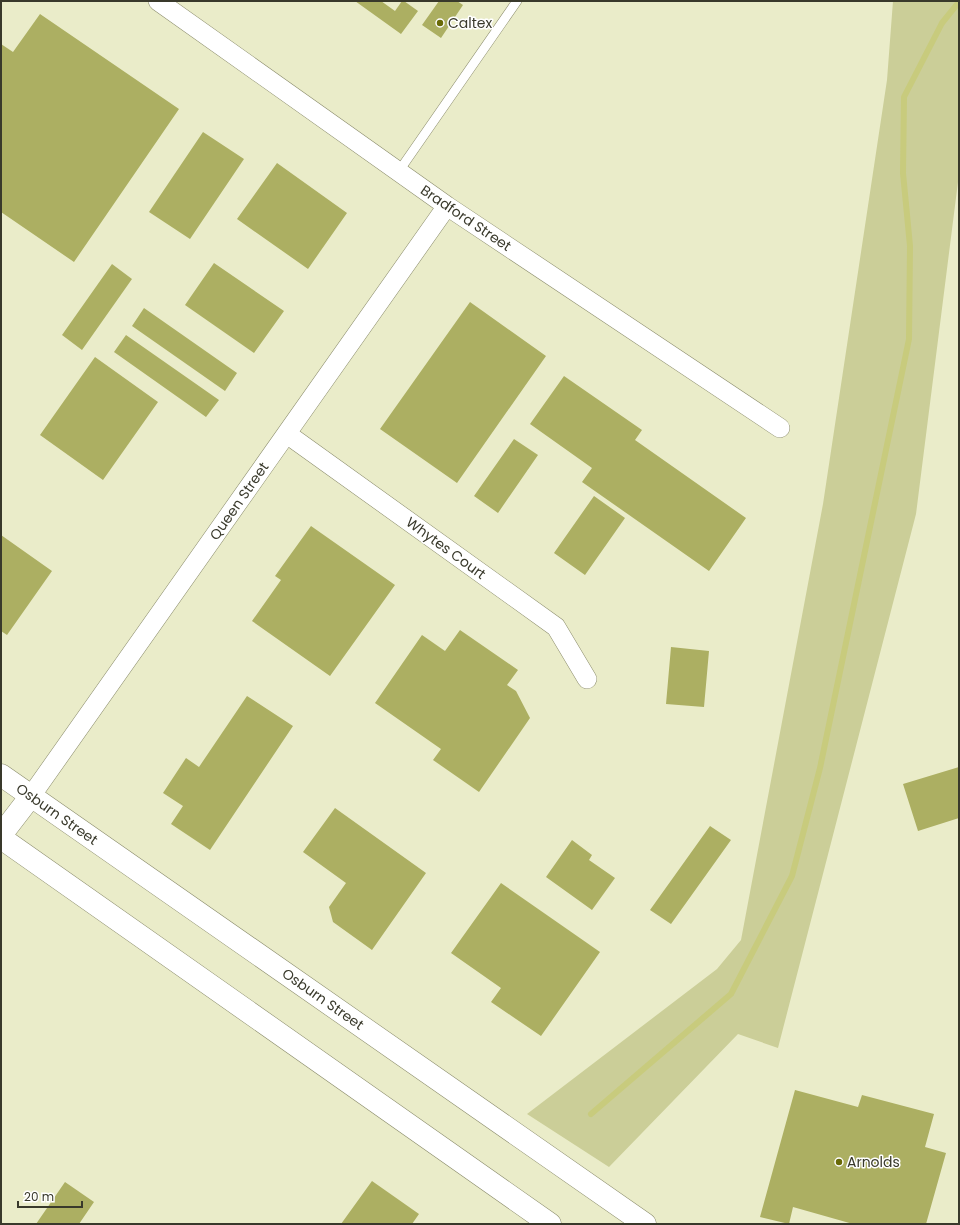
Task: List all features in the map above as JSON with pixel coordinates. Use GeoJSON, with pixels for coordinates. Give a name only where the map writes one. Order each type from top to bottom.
{"type":"FeatureCollection","features":[{"type":"Feature","properties":{"kind":"street","name":"Bradford Street"},"geometry":{"type":"LineString","coordinates":[[158,1],[447,206],[780,428]]}},
{"type":"Feature","properties":{"kind":"street","name":"Queen Street"},"geometry":{"type":"LineString","coordinates":[[31,796],[447,206]]}},
{"type":"Feature","properties":{"kind":"street","name":"Whytes Court"},"geometry":{"type":"LineString","coordinates":[[287,434],[556,627],[587,679]]}},
{"type":"Feature","properties":{"kind":"street","name":"Osburn Street"},"geometry":{"type":"LineString","coordinates":[[1,775],[645,1224]]}},
{"type":"Feature","properties":{"kind":"street"},"geometry":{"type":"LineString","coordinates":[[31,796],[1,836],[550,1224]]}},
{"type":"Feature","properties":{"kind":"lane"},"geometry":{"type":"LineString","coordinates":[[399,171],[517,1]]}},
{"type":"Feature","properties":{"kind":"green space"},"geometry":{"type":"Polygon","coordinates":[[[893,1],[959,1],[959,174],[916,514],[778,1048],[738,1034],[609,1167],[527,1114],[717,969],[741,940],[823,504],[887,80],[893,1]]]}},
{"type":"Feature","properties":{"kind":"building"},"geometry":{"type":"Polygon","coordinates":[[[355,1],[381,1],[395,11],[402,1],[404,1],[418,11],[401,34],[355,1]]]}},
{"type":"Feature","properties":{"kind":"building"},"geometry":{"type":"Polygon","coordinates":[[[439,1],[457,1],[463,5],[441,38],[422,25],[439,1]]]}},
{"type":"Feature","properties":{"kind":"building"},"geometry":{"type":"Polygon","coordinates":[[[40,14],[179,109],[74,262],[1,212],[1,44],[13,52],[40,14]]]}},
{"type":"Feature","properties":{"kind":"building"},"geometry":{"type":"Polygon","coordinates":[[[203,132],[244,159],[190,239],[149,212],[203,132]]]}},
{"type":"Feature","properties":{"kind":"building"},"geometry":{"type":"Polygon","coordinates":[[[277,163],[347,213],[308,269],[237,219],[277,163]]]}},
{"type":"Feature","properties":{"kind":"building"},"geometry":{"type":"Polygon","coordinates":[[[214,263],[284,311],[254,353],[185,305],[214,263]]]}},
{"type":"Feature","properties":{"kind":"building"},"geometry":{"type":"Polygon","coordinates":[[[112,264],[132,279],[82,350],[62,335],[112,264]]]}},
{"type":"Feature","properties":{"kind":"building"},"geometry":{"type":"Polygon","coordinates":[[[470,302],[546,356],[457,483],[380,429],[470,302]]]}},
{"type":"Feature","properties":{"kind":"building"},"geometry":{"type":"Polygon","coordinates":[[[144,308],[237,373],[225,391],[132,326],[144,308]]]}},
{"type":"Feature","properties":{"kind":"building"},"geometry":{"type":"Polygon","coordinates":[[[126,335],[219,400],[206,417],[114,352],[126,335]]]}},
{"type":"Feature","properties":{"kind":"building"},"geometry":{"type":"Polygon","coordinates":[[[95,357],[158,402],[103,480],[40,435],[95,357]]]}},
{"type":"Feature","properties":{"kind":"building"},"geometry":{"type":"Polygon","coordinates":[[[564,376],[642,430],[635,440],[746,518],[709,571],[582,482],[592,468],[530,424],[564,376]]]}},
{"type":"Feature","properties":{"kind":"building"},"geometry":{"type":"Polygon","coordinates":[[[514,439],[538,455],[498,513],[474,496],[514,439]]]}},
{"type":"Feature","properties":{"kind":"building"},"geometry":{"type":"Polygon","coordinates":[[[594,496],[625,518],[585,575],[554,553],[594,496]]]}},
{"type":"Feature","properties":{"kind":"building"},"geometry":{"type":"Polygon","coordinates":[[[311,526],[395,585],[330,676],[252,621],[281,580],[275,576],[311,526]]]}},
{"type":"Feature","properties":{"kind":"building"},"geometry":{"type":"Polygon","coordinates":[[[1,535],[52,571],[7,635],[1,631],[1,535]]]}},
{"type":"Feature","properties":{"kind":"building"},"geometry":{"type":"Polygon","coordinates":[[[460,630],[518,670],[507,685],[516,691],[530,718],[479,792],[433,760],[441,749],[375,703],[422,635],[445,651],[460,630]]]}},
{"type":"Feature","properties":{"kind":"building"},"geometry":{"type":"Polygon","coordinates":[[[671,647],[709,651],[704,707],[666,704],[671,647]]]}},
{"type":"Feature","properties":{"kind":"building"},"geometry":{"type":"Polygon","coordinates":[[[247,696],[293,726],[210,850],[171,824],[183,806],[163,793],[186,758],[199,767],[247,696]]]}},
{"type":"Feature","properties":{"kind":"building"},"geometry":{"type":"Polygon","coordinates":[[[959,767],[959,818],[918,831],[903,784],[959,767]]]}},
{"type":"Feature","properties":{"kind":"building"},"geometry":{"type":"Polygon","coordinates":[[[335,808],[426,873],[372,950],[333,922],[329,907],[346,883],[303,852],[335,808]]]}},
{"type":"Feature","properties":{"kind":"building"},"geometry":{"type":"Polygon","coordinates":[[[710,826],[731,840],[671,924],[650,910],[710,826]]]}},
{"type":"Feature","properties":{"kind":"building"},"geometry":{"type":"Polygon","coordinates":[[[572,840],[592,855],[589,860],[615,878],[592,910],[546,877],[572,840]]]}},
{"type":"Feature","properties":{"kind":"building"},"geometry":{"type":"Polygon","coordinates":[[[501,883],[600,952],[541,1036],[491,1002],[501,988],[451,953],[501,883]]]}},
{"type":"Feature","properties":{"kind":"building"},"geometry":{"type":"Polygon","coordinates":[[[795,1090],[858,1107],[862,1095],[934,1114],[925,1147],[946,1153],[926,1224],[853,1224],[793,1207],[789,1224],[760,1217],[795,1090]]]}},
{"type":"Feature","properties":{"kind":"building"},"geometry":{"type":"Polygon","coordinates":[[[372,1181],[419,1214],[412,1224],[341,1224],[372,1181]]]}},
{"type":"Feature","properties":{"kind":"building"},"geometry":{"type":"Polygon","coordinates":[[[65,1182],[94,1202],[79,1224],[36,1224],[65,1182]]]}},
{"type":"Feature","properties":{"kind":"waterway"},"geometry":{"type":"LineString","coordinates":[[591,1114],[731,994],[792,876],[820,768],[909,339],[910,246],[903,173],[904,97],[942,23],[959,2]]}},
{"type":"Feature","properties":{"kind":"place","name":"Caltex"},"geometry":{"type":"Point","coordinates":[440,23]}},
{"type":"Feature","properties":{"kind":"place","name":"Arnolds"},"geometry":{"type":"Point","coordinates":[839,1162]}}]}
